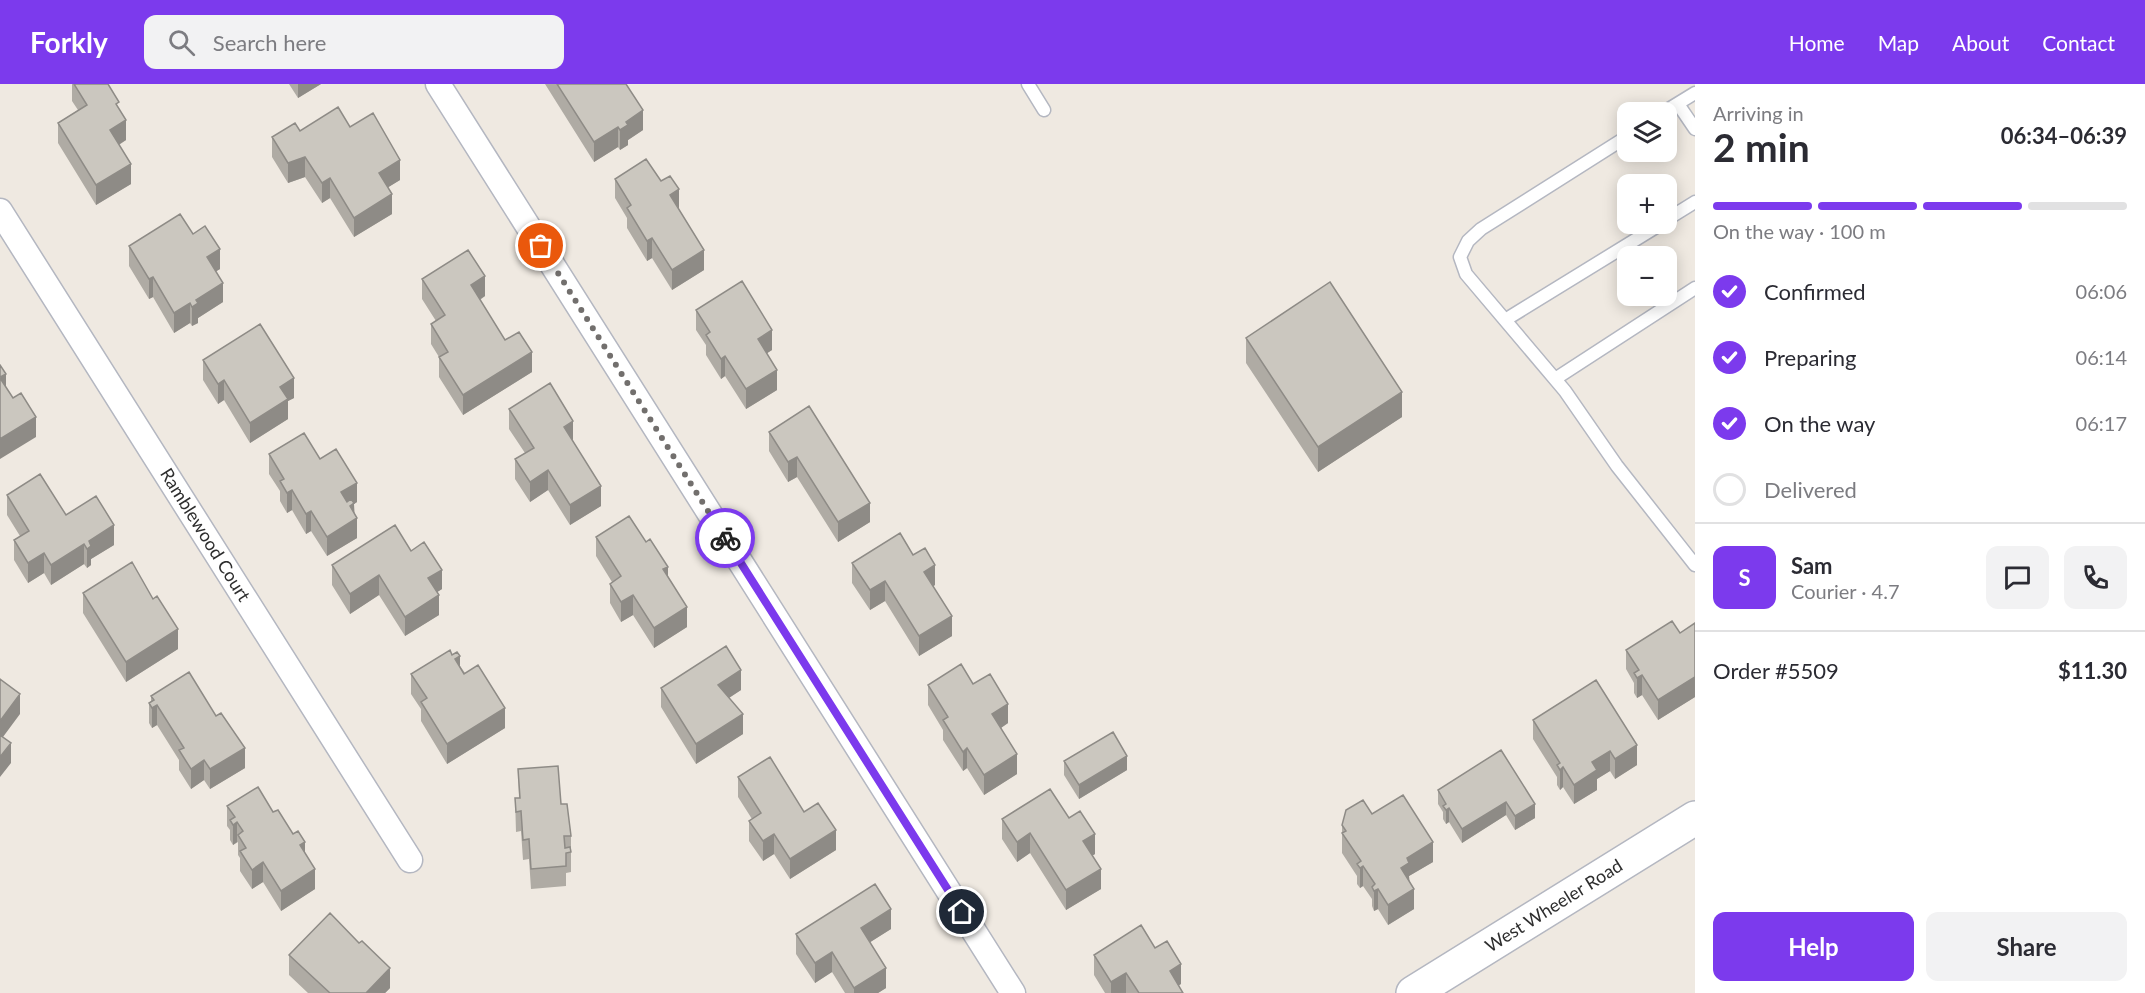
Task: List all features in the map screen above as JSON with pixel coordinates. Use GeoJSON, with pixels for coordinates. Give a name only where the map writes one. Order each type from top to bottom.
{"type":"FeatureCollection","features":[{"type":"Feature","properties":{"kind":"street"},"geometry":{"type":"LineString","coordinates":[[438,84],[1013,993]]}},
{"type":"Feature","properties":{"kind":"street","name":"Ramblewood Court"},"geometry":{"type":"LineString","coordinates":[[0,211],[410,860]]}},
{"type":"Feature","properties":{"kind":"street","name":"West Wheeler Road"},"geometry":{"type":"LineString","coordinates":[[1413,993],[1695,818]]}},
{"type":"Feature","properties":{"kind":"lane"},"geometry":{"type":"LineString","coordinates":[[1028,84],[1044,110]]}},
{"type":"Feature","properties":{"kind":"lane"},"geometry":{"type":"LineString","coordinates":[[1695,93],[1678,104],[1695,129]]}},
{"type":"Feature","properties":{"kind":"lane"},"geometry":{"type":"LineString","coordinates":[[1617,143],[1481,230],[1468,241],[1460,257],[1466,273],[1555,379],[1617,466],[1695,565]]}},
{"type":"Feature","properties":{"kind":"lane"},"geometry":{"type":"LineString","coordinates":[[1677,213],[1695,202]]}},
{"type":"Feature","properties":{"kind":"lane"},"geometry":{"type":"LineString","coordinates":[[1505,320],[1645,234]]}},
{"type":"Feature","properties":{"kind":"lane"},"geometry":{"type":"LineString","coordinates":[[1555,379],[1695,288]]}},
{"type":"Feature","properties":{"kind":"building"},"geometry":{"type":"Polygon","coordinates":[[[74,84],[108,84],[126,120],[110,130],[131,164],[96,185],[58,123],[87,105],[74,84]]]}},
{"type":"Feature","properties":{"kind":"building"},"geometry":{"type":"Polygon","coordinates":[[[557,84],[626,84],[643,110],[626,122],[628,125],[620,130],[618,127],[594,142],[557,84]]]}},
{"type":"Feature","properties":{"kind":"building"},"geometry":{"type":"Polygon","coordinates":[[[338,107],[350,127],[373,113],[400,160],[379,173],[392,194],[354,218],[330,178],[322,183],[305,157],[288,163],[272,137],[295,123],[300,131],[338,107]]]}},
{"type":"Feature","properties":{"kind":"building"},"geometry":{"type":"Polygon","coordinates":[[[646,159],[661,181],[670,176],[679,189],[670,195],[704,250],[672,270],[652,238],[647,241],[627,208],[631,205],[615,179],[646,159]]]}},
{"type":"Feature","properties":{"kind":"building"},"geometry":{"type":"Polygon","coordinates":[[[180,214],[193,234],[205,226],[220,249],[207,257],[223,283],[196,300],[198,303],[192,307],[190,303],[174,313],[153,277],[149,279],[129,246],[180,214]]]}},
{"type":"Feature","properties":{"kind":"building"},"geometry":{"type":"Polygon","coordinates":[[[468,250],[485,276],[471,285],[505,340],[519,332],[532,352],[463,395],[439,357],[448,352],[431,324],[445,315],[422,279],[468,250]]]}},
{"type":"Feature","properties":{"kind":"building"},"geometry":{"type":"Polygon","coordinates":[[[742,281],[772,330],[758,339],[777,370],[746,389],[725,356],[721,359],[706,335],[710,332],[696,310],[742,281]]]}},
{"type":"Feature","properties":{"kind":"building"},"geometry":{"type":"Polygon","coordinates":[[[1330,282],[1402,392],[1318,447],[1246,338],[1330,282]]]}},
{"type":"Feature","properties":{"kind":"building"},"geometry":{"type":"Polygon","coordinates":[[[260,324],[294,378],[280,387],[288,399],[250,423],[224,380],[218,384],[203,360],[260,324]]]}},
{"type":"Feature","properties":{"kind":"building"},"geometry":{"type":"Polygon","coordinates":[[[0,365],[6,374],[0,377],[0,365]]]}},
{"type":"Feature","properties":{"kind":"building"},"geometry":{"type":"Polygon","coordinates":[[[0,378],[13,398],[21,393],[36,417],[0,439],[0,378]]]}},
{"type":"Feature","properties":{"kind":"building"},"geometry":{"type":"Polygon","coordinates":[[[550,383],[573,421],[564,427],[601,486],[570,505],[548,470],[530,482],[515,459],[534,448],[509,409],[550,383]]]}},
{"type":"Feature","properties":{"kind":"building"},"geometry":{"type":"Polygon","coordinates":[[[809,406],[870,503],[838,522],[797,457],[788,462],[769,432],[809,406]]]}},
{"type":"Feature","properties":{"kind":"building"},"geometry":{"type":"Polygon","coordinates":[[[304,433],[320,459],[336,449],[357,483],[341,492],[347,502],[351,499],[354,503],[350,506],[357,518],[327,537],[311,511],[306,514],[292,490],[287,493],[280,481],[284,479],[269,454],[304,433]]]}},
{"type":"Feature","properties":{"kind":"building"},"geometry":{"type":"Polygon","coordinates":[[[40,474],[66,515],[96,496],[114,525],[89,541],[91,546],[87,549],[84,544],[51,565],[44,553],[28,563],[14,540],[29,531],[7,495],[40,474]]]}},
{"type":"Feature","properties":{"kind":"building"},"geometry":{"type":"Polygon","coordinates":[[[629,516],[646,542],[650,539],[668,567],[663,569],[687,607],[654,628],[633,595],[621,602],[610,584],[621,576],[596,537],[629,516]]]}},
{"type":"Feature","properties":{"kind":"building"},"geometry":{"type":"Polygon","coordinates":[[[395,525],[411,551],[424,542],[442,570],[428,578],[439,595],[405,617],[379,575],[350,594],[332,565],[395,525]]]}},
{"type":"Feature","properties":{"kind":"building"},"geometry":{"type":"Polygon","coordinates":[[[900,533],[913,555],[925,548],[935,565],[924,572],[952,616],[919,636],[885,581],[870,590],[852,563],[900,533]]]}},
{"type":"Feature","properties":{"kind":"building"},"geometry":{"type":"Polygon","coordinates":[[[132,562],[153,599],[157,596],[178,629],[126,662],[83,593],[132,562]]]}},
{"type":"Feature","properties":{"kind":"building"},"geometry":{"type":"Polygon","coordinates":[[[1672,621],[1680,633],[1695,623],[1695,677],[1658,700],[1642,675],[1637,678],[1634,673],[1639,670],[1626,650],[1672,621]]]}},
{"type":"Feature","properties":{"kind":"building"},"geometry":{"type":"Polygon","coordinates":[[[726,646],[741,670],[718,685],[743,714],[696,744],[661,688],[726,646]]]}},
{"type":"Feature","properties":{"kind":"building"},"geometry":{"type":"Polygon","coordinates":[[[450,650],[452,655],[457,652],[460,656],[455,659],[464,674],[478,665],[505,708],[447,744],[421,702],[427,698],[411,674],[450,650]]]}},
{"type":"Feature","properties":{"kind":"building"},"geometry":{"type":"Polygon","coordinates":[[[961,664],[973,684],[990,674],[1008,704],[992,714],[1017,754],[984,775],[967,748],[963,752],[943,720],[948,717],[928,685],[961,664]]]}},
{"type":"Feature","properties":{"kind":"building"},"geometry":{"type":"Polygon","coordinates":[[[189,672],[216,716],[221,713],[245,748],[210,769],[204,760],[191,769],[179,750],[184,748],[157,705],[152,708],[149,703],[154,700],[151,696],[189,672]]]}},
{"type":"Feature","properties":{"kind":"building"},"geometry":{"type":"Polygon","coordinates":[[[0,679],[20,694],[0,721],[0,679]]]}},
{"type":"Feature","properties":{"kind":"building"},"geometry":{"type":"Polygon","coordinates":[[[1596,680],[1637,745],[1615,759],[1610,751],[1592,762],[1597,770],[1574,785],[1563,767],[1560,770],[1557,765],[1560,763],[1533,720],[1596,680]]]}},
{"type":"Feature","properties":{"kind":"building"},"geometry":{"type":"Polygon","coordinates":[[[1113,732],[1127,756],[1079,785],[1064,761],[1113,732]]]}},
{"type":"Feature","properties":{"kind":"building"},"geometry":{"type":"Polygon","coordinates":[[[0,735],[11,743],[0,757],[0,735]]]}},
{"type":"Feature","properties":{"kind":"building"},"geometry":{"type":"Polygon","coordinates":[[[1501,750],[1535,804],[1515,816],[1506,802],[1462,829],[1449,808],[1446,810],[1443,806],[1446,804],[1438,790],[1501,750]]]}},
{"type":"Feature","properties":{"kind":"building"},"geometry":{"type":"Polygon","coordinates":[[[770,757],[804,812],[818,803],[836,830],[790,859],[774,834],[763,841],[749,821],[761,813],[738,777],[770,757]]]}},
{"type":"Feature","properties":{"kind":"building"},"geometry":{"type":"Polygon","coordinates":[[[558,766],[561,804],[567,804],[571,836],[564,836],[565,848],[570,847],[571,852],[566,853],[566,866],[531,869],[529,839],[523,840],[521,811],[516,812],[515,798],[520,798],[518,769],[558,766]]]}},
{"type":"Feature","properties":{"kind":"building"},"geometry":{"type":"Polygon","coordinates":[[[258,787],[273,812],[278,810],[293,834],[298,831],[305,842],[300,845],[315,869],[281,891],[263,862],[252,870],[240,851],[246,848],[238,835],[243,831],[237,822],[233,825],[230,820],[235,817],[227,806],[258,787]]]}},
{"type":"Feature","properties":{"kind":"building"},"geometry":{"type":"Polygon","coordinates":[[[1050,789],[1069,818],[1080,811],[1095,834],[1083,841],[1101,869],[1066,890],[1030,833],[1017,842],[1002,819],[1050,789]]]}},
{"type":"Feature","properties":{"kind":"building"},"geometry":{"type":"Polygon","coordinates":[[[1403,795],[1433,842],[1407,858],[1409,863],[1401,868],[1414,889],[1388,905],[1378,889],[1374,891],[1372,887],[1375,884],[1363,866],[1360,868],[1357,864],[1361,861],[1342,833],[1346,831],[1342,825],[1346,810],[1363,800],[1372,814],[1403,795]]]}},
{"type":"Feature","properties":{"kind":"building"},"geometry":{"type":"Polygon","coordinates":[[[875,884],[891,909],[861,928],[886,968],[854,988],[832,952],[815,963],[796,934],[875,884]]]}},
{"type":"Feature","properties":{"kind":"building"},"geometry":{"type":"Polygon","coordinates":[[[330,913],[359,943],[362,941],[390,968],[366,993],[330,993],[289,955],[330,913]]]}},
{"type":"Feature","properties":{"kind":"building"},"geometry":{"type":"Polygon","coordinates":[[[1141,925],[1155,948],[1167,941],[1181,964],[1170,971],[1183,993],[1139,993],[1126,973],[1111,982],[1094,955],[1141,925]]]}},
{"type":"Feature","properties":{"kind":"way so far"},"geometry":{"type":"LineString","coordinates":[[541,246],[725,538]]}},
{"type":"Feature","properties":{"kind":"route"},"geometry":{"type":"LineString","coordinates":[[725,538],[962,912]]}}]}
